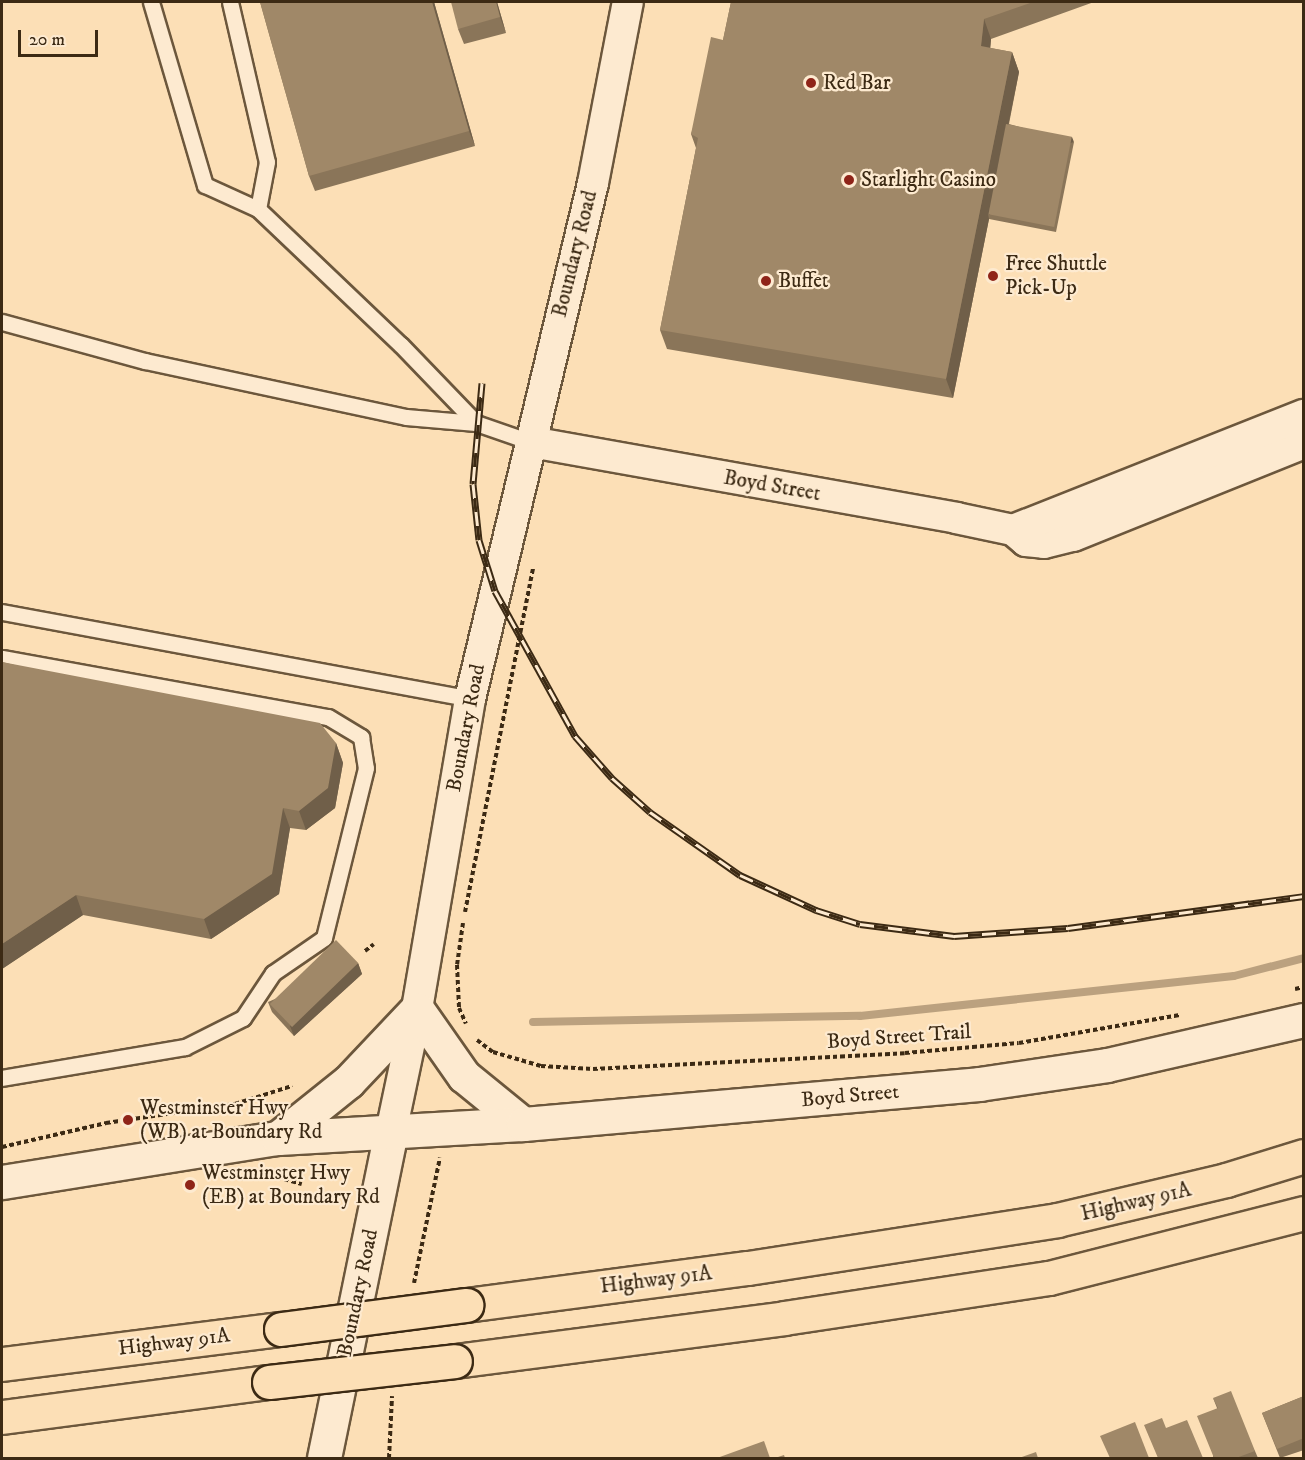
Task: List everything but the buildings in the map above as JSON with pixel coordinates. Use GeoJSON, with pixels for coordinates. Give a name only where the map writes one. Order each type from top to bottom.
{"type":"FeatureCollection","features":[{"type":"Feature","properties":{"kind":"highway","name":"Highway 91A"},"geometry":{"type":"LineString","coordinates":[[2,1364],[748,1268],[1057,1220],[1226,1180],[1304,1156]]}},
{"type":"Feature","properties":{"kind":"highway"},"geometry":{"type":"LineString","coordinates":[[2,1418],[269,1382],[455,1361],[784,1318],[1049,1278],[1304,1214]]}},
{"type":"Feature","properties":{"kind":"main road"},"geometry":{"type":"LineString","coordinates":[[278,1138],[348,1082],[417,1009],[464,1076],[523,1124]]}},
{"type":"Feature","properties":{"kind":"main road","name":"Boyd Street"},"geometry":{"type":"LineString","coordinates":[[2,1182],[278,1138],[523,1124],[979,1084],[1107,1065],[1304,1020]]}},
{"type":"Feature","properties":{"kind":"main road","name":"Boundary Road"},"geometry":{"type":"LineString","coordinates":[[324,1458],[391,1132]]}},
{"type":"Feature","properties":{"kind":"street","name":"Boundary Road"},"geometry":{"type":"LineString","coordinates":[[391,1132],[417,1009],[470,699],[593,183],[628,2]]}},
{"type":"Feature","properties":{"kind":"street"},"geometry":{"type":"LineString","coordinates":[[1012,530],[1304,415]]}},
{"type":"Feature","properties":{"kind":"street","name":"Boyd Street"},"geometry":{"type":"LineString","coordinates":[[531,442],[1012,530],[1026,541],[1044,543],[1073,536],[1304,444]]}},
{"type":"Feature","properties":{"kind":"lane"},"geometry":{"type":"LineString","coordinates":[[151,2],[205,185],[258,209],[401,345],[476,423]]}},
{"type":"Feature","properties":{"kind":"lane"},"geometry":{"type":"LineString","coordinates":[[230,2],[267,162],[258,209]]}},
{"type":"Feature","properties":{"kind":"lane"},"geometry":{"type":"LineString","coordinates":[[2,322],[145,361],[394,415],[476,423],[531,442]]}},
{"type":"Feature","properties":{"kind":"lane"},"geometry":{"type":"LineString","coordinates":[[2,612],[470,699]]}},
{"type":"Feature","properties":{"kind":"lane"},"geometry":{"type":"LineString","coordinates":[[2,658],[328,717],[362,737],[366,768],[324,938],[273,973],[243,1017],[185,1047],[2,1078]]}},
{"type":"Feature","properties":{"kind":"path","name":"Boyd Street Trail"},"geometry":{"type":"LineString","coordinates":[[536,555],[457,965],[459,1008],[471,1035],[493,1052],[541,1066],[593,1069],[905,1053],[1019,1043],[1184,1015]]}},
{"type":"Feature","properties":{"kind":"path"},"geometry":{"type":"LineString","coordinates":[[365,951],[374,944]]}},
{"type":"Feature","properties":{"kind":"path"},"geometry":{"type":"LineString","coordinates":[[1284,993],[1304,987]]}},
{"type":"Feature","properties":{"kind":"path"},"geometry":{"type":"LineString","coordinates":[[2,1147],[106,1123],[235,1104],[270,1096],[298,1083]]}},
{"type":"Feature","properties":{"kind":"path"},"geometry":{"type":"LineString","coordinates":[[238,1179],[270,1175],[302,1184]]}},
{"type":"Feature","properties":{"kind":"waterway"},"geometry":{"type":"LineString","coordinates":[[533,1022],[860,1016],[1234,976],[1304,958]]}},
{"type":"Feature","properties":{"kind":"railway"},"geometry":{"type":"LineString","coordinates":[[482,383],[473,484],[479,540],[495,591],[575,736],[612,778],[650,812],[740,875],[816,910],[860,924],[954,936],[1068,928],[1304,896]]}},
{"type":"Feature","properties":{"kind":"place","name":"Red Bar"},"geometry":{"type":"Point","coordinates":[811,83]}},
{"type":"Feature","properties":{"kind":"place","name":"Starlight Casino"},"geometry":{"type":"Point","coordinates":[849,180]}},
{"type":"Feature","properties":{"kind":"place","name":"Free Shuttle Pick-Up"},"geometry":{"type":"Point","coordinates":[993,276]}},
{"type":"Feature","properties":{"kind":"place","name":"Buffet"},"geometry":{"type":"Point","coordinates":[766,281]}},
{"type":"Feature","properties":{"kind":"place","name":"Westminster Hwy (WB) at Boundary Rd"},"geometry":{"type":"Point","coordinates":[128,1120]}},
{"type":"Feature","properties":{"kind":"place","name":"Westminster Hwy (EB) at Boundary Rd"},"geometry":{"type":"Point","coordinates":[190,1185]}}]}
